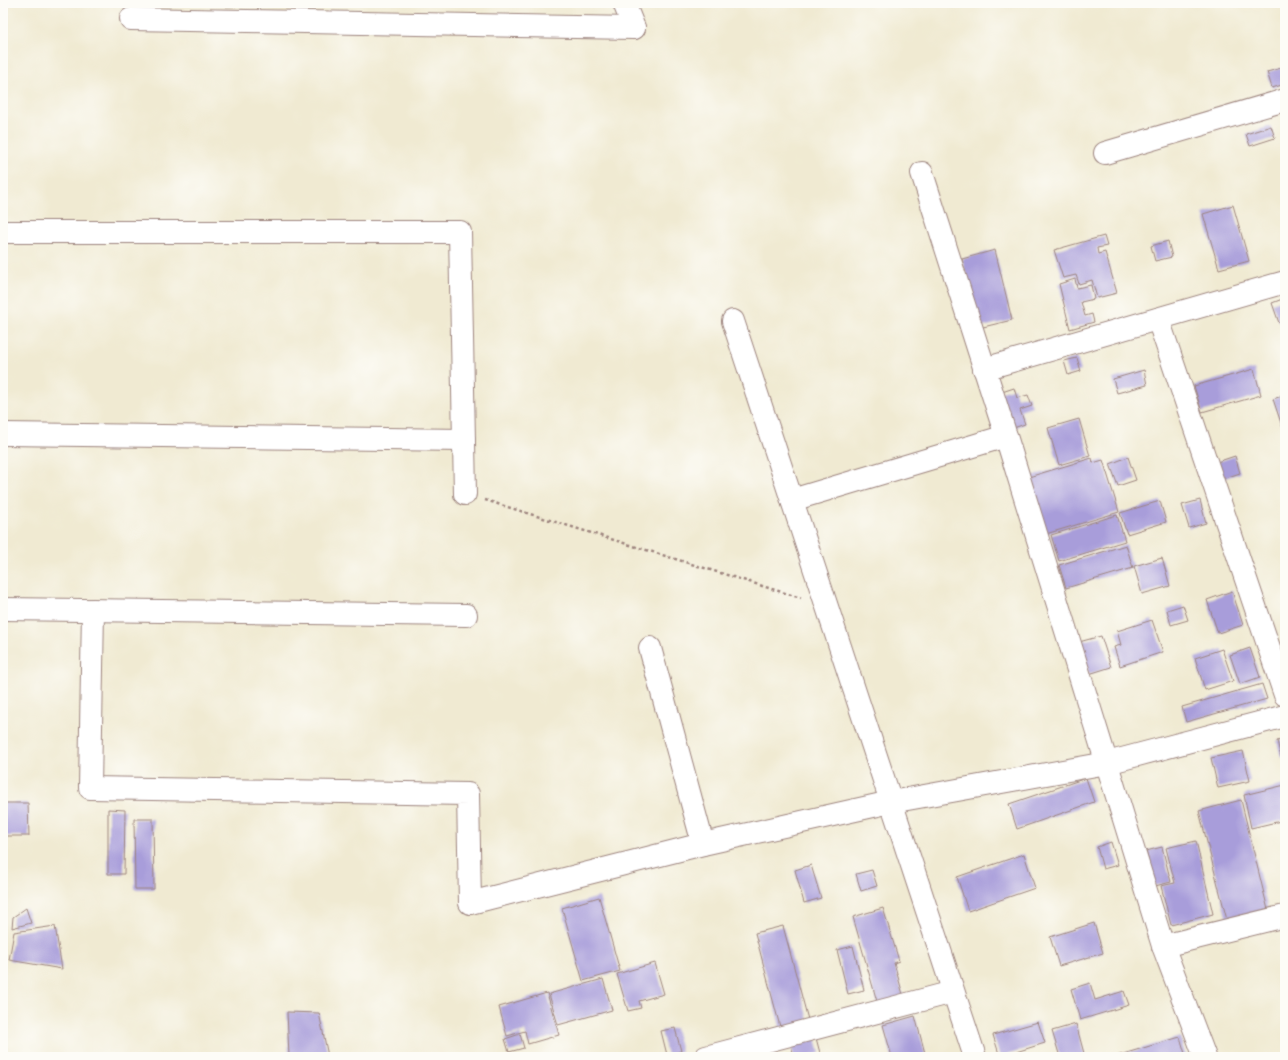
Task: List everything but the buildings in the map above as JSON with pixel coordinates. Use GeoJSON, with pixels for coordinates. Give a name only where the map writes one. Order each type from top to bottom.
{"type":"FeatureCollection","features":[{"type":"Feature","properties":{"kind":"street"},"geometry":{"type":"LineString","coordinates":[[131,19],[634,28],[624,3]]}},
{"type":"Feature","properties":{"kind":"street"},"geometry":{"type":"LineString","coordinates":[[1105,153],[1285,100]]}},
{"type":"Feature","properties":{"kind":"street"},"geometry":{"type":"LineString","coordinates":[[922,173],[1006,436],[1163,946],[1205,1057]]}},
{"type":"Feature","properties":{"kind":"street"},"geometry":{"type":"LineString","coordinates":[[3,232],[460,232],[465,494]]}},
{"type":"Feature","properties":{"kind":"street"},"geometry":{"type":"LineString","coordinates":[[984,369],[1285,282]]}},
{"type":"Feature","properties":{"kind":"street"},"geometry":{"type":"LineString","coordinates":[[1158,319],[1285,694]]}},
{"type":"Feature","properties":{"kind":"street"},"geometry":{"type":"LineString","coordinates":[[733,321],[974,1057]]}},
{"type":"Feature","properties":{"kind":"street"},"geometry":{"type":"LineString","coordinates":[[3,434],[464,440]]}},
{"type":"Feature","properties":{"kind":"street"},"geometry":{"type":"LineString","coordinates":[[792,500],[1006,436]]}},
{"type":"Feature","properties":{"kind":"street"},"geometry":{"type":"LineString","coordinates":[[3,609],[466,615]]}},
{"type":"Feature","properties":{"kind":"street"},"geometry":{"type":"LineString","coordinates":[[93,610],[90,788],[468,794],[470,903],[703,844],[891,802],[1107,763],[1285,716]]}},
{"type":"Feature","properties":{"kind":"street"},"geometry":{"type":"LineString","coordinates":[[650,648],[703,844]]}},
{"type":"Feature","properties":{"kind":"street"},"geometry":{"type":"LineString","coordinates":[[1163,946],[1285,916]]}},
{"type":"Feature","properties":{"kind":"street"},"geometry":{"type":"LineString","coordinates":[[710,1056],[953,992]]}},
{"type":"Feature","properties":{"kind":"path"},"geometry":{"type":"LineString","coordinates":[[465,494],[826,606]]}}]}
